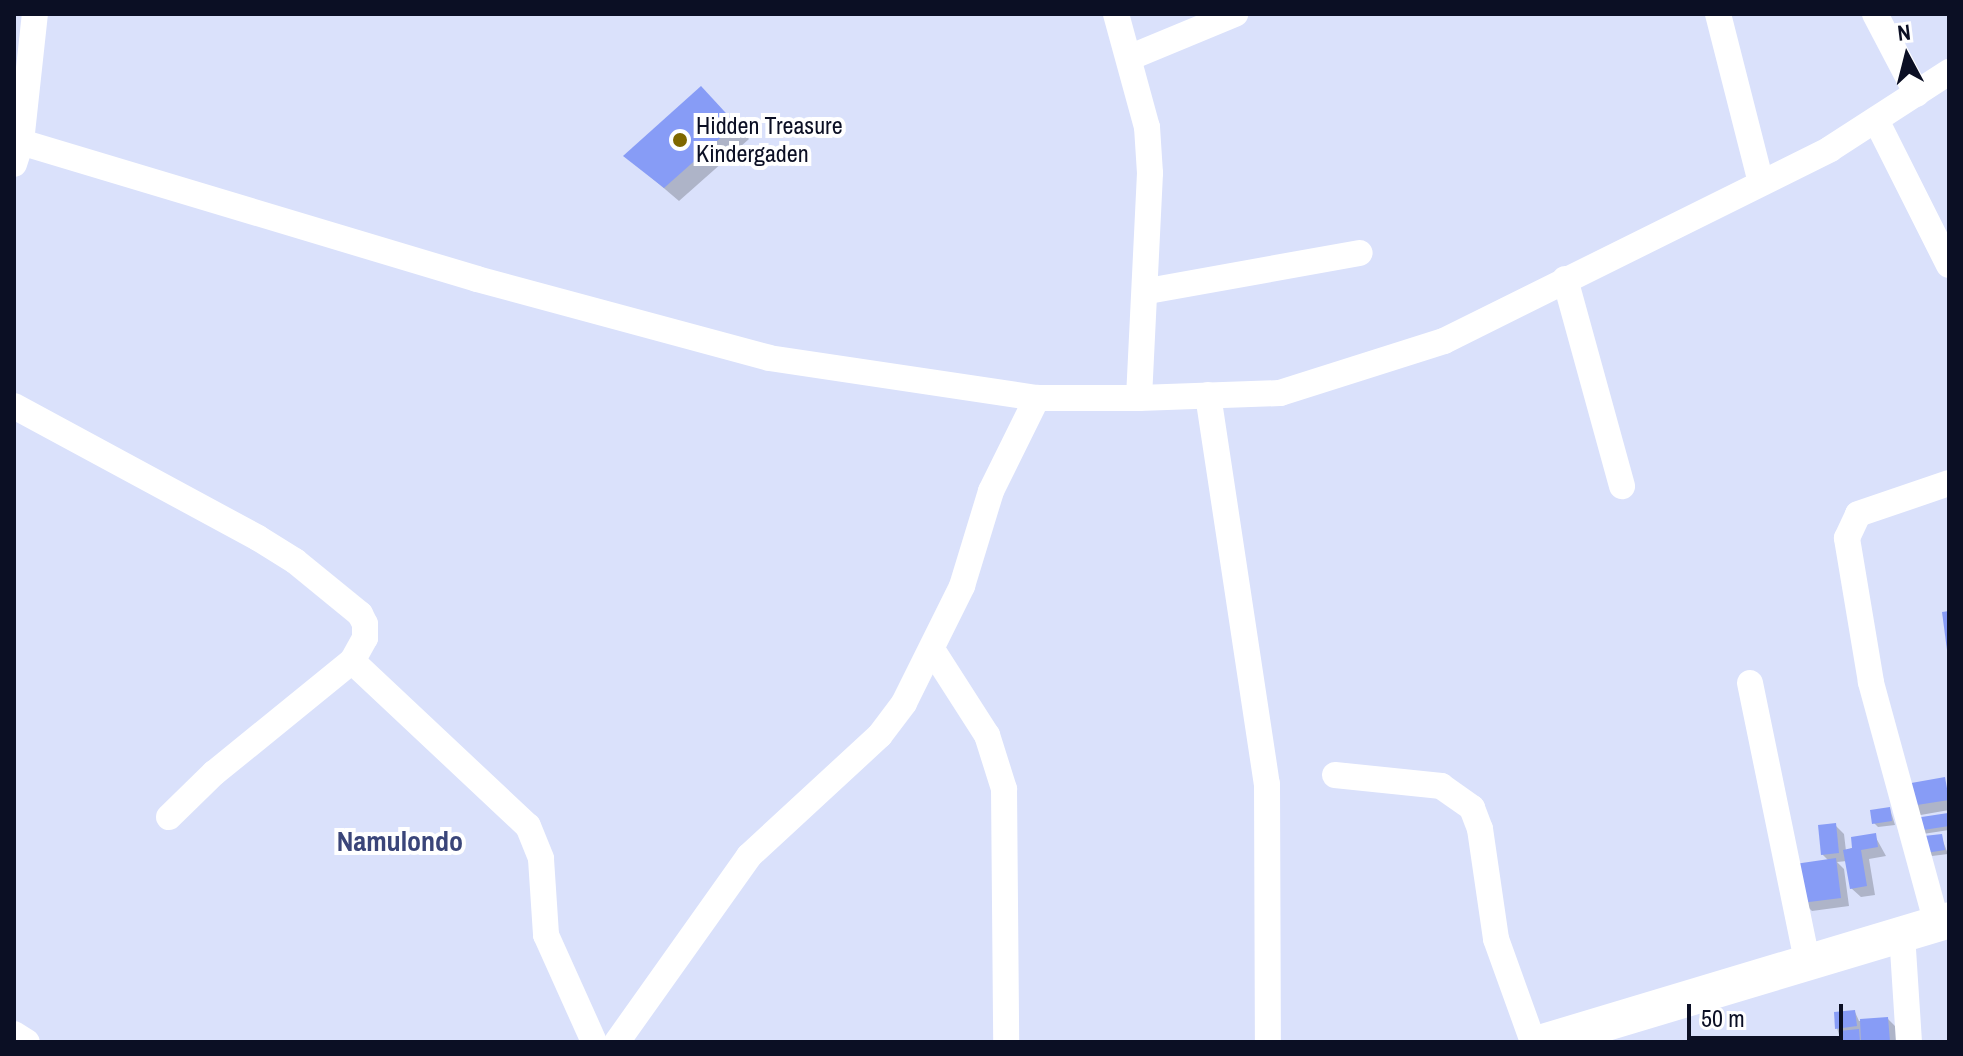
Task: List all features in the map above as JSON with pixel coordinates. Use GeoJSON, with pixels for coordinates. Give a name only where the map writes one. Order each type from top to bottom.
{"type":"FeatureCollection","features":[{"type":"Feature","properties":{"kind":"highway"},"geometry":{"type":"LineString","coordinates":[[1543,1042],[1943,922]]}},
{"type":"Feature","properties":{"kind":"street"},"geometry":{"type":"LineString","coordinates":[[35,14],[16,149],[769,358],[1037,398],[1280,393],[1444,341],[1877,122],[1949,72]]}},
{"type":"Feature","properties":{"kind":"street"},"geometry":{"type":"LineString","coordinates":[[1116,14],[1131,57],[1148,142],[1148,291],[1139,398]]}},
{"type":"Feature","properties":{"kind":"street"},"geometry":{"type":"LineString","coordinates":[[1131,57],[1235,14]]}},
{"type":"Feature","properties":{"kind":"street"},"geometry":{"type":"LineString","coordinates":[[1718,14],[1761,183]]}},
{"type":"Feature","properties":{"kind":"street"},"geometry":{"type":"LineString","coordinates":[[1875,14],[1917,94]]}},
{"type":"Feature","properties":{"kind":"street"},"geometry":{"type":"LineString","coordinates":[[1877,122],[1949,265]]}},
{"type":"Feature","properties":{"kind":"street"},"geometry":{"type":"LineString","coordinates":[[1148,291],[1360,253]]}},
{"type":"Feature","properties":{"kind":"street"},"geometry":{"type":"LineString","coordinates":[[1565,279],[1622,486]]}},
{"type":"Feature","properties":{"kind":"street"},"geometry":{"type":"LineString","coordinates":[[1208,395],[1267,784],[1268,1042]]}},
{"type":"Feature","properties":{"kind":"street"},"geometry":{"type":"LineString","coordinates":[[617,1042],[749,856],[880,735],[933,651],[962,586],[991,491],[1037,398]]}},
{"type":"Feature","properties":{"kind":"street"},"geometry":{"type":"LineString","coordinates":[[14,406],[295,561],[360,614],[366,633],[352,661],[214,773],[169,817]]}},
{"type":"Feature","properties":{"kind":"street"},"geometry":{"type":"LineString","coordinates":[[1943,922],[1871,682],[1847,538],[1858,514],[1949,483]]}},
{"type":"Feature","properties":{"kind":"street"},"geometry":{"type":"LineString","coordinates":[[933,651],[987,735],[1004,789],[1006,1042]]}},
{"type":"Feature","properties":{"kind":"street"},"geometry":{"type":"LineString","coordinates":[[352,661],[528,826],[541,859],[546,935],[594,1042]]}},
{"type":"Feature","properties":{"kind":"street"},"geometry":{"type":"LineString","coordinates":[[1750,683],[1807,961]]}},
{"type":"Feature","properties":{"kind":"street"},"geometry":{"type":"LineString","coordinates":[[1335,775],[1441,786],[1472,808],[1480,829],[1496,939],[1533,1042]]}},
{"type":"Feature","properties":{"kind":"street"},"geometry":{"type":"LineString","coordinates":[[1902,934],[1909,1042]]}},
{"type":"Feature","properties":{"kind":"street"},"geometry":{"type":"LineString","coordinates":[[14,1034],[27,1042]]}},
{"type":"Feature","properties":{"kind":"building","name":"Hidden Treasure Kindergaden"},"geometry":{"type":"Polygon","coordinates":[[[701,86],[736,124],[664,188],[623,156],[701,86]]]}},
{"type":"Feature","properties":{"kind":"building"},"geometry":{"type":"Polygon","coordinates":[[[1949,611],[1949,649],[1947,650],[1942,612],[1949,611]]]}},
{"type":"Feature","properties":{"kind":"building"},"geometry":{"type":"Polygon","coordinates":[[[1945,777],[1949,800],[1904,807],[1900,785],[1945,777]]]}},
{"type":"Feature","properties":{"kind":"building"},"geometry":{"type":"Polygon","coordinates":[[[1890,807],[1892,821],[1872,824],[1870,810],[1890,807]]]}},
{"type":"Feature","properties":{"kind":"building"},"geometry":{"type":"Polygon","coordinates":[[[1948,813],[1949,826],[1917,831],[1915,818],[1948,813]]]}},
{"type":"Feature","properties":{"kind":"building"},"geometry":{"type":"Polygon","coordinates":[[[1836,823],[1839,853],[1821,855],[1818,825],[1836,823]]]}},
{"type":"Feature","properties":{"kind":"building"},"geometry":{"type":"Polygon","coordinates":[[[1876,833],[1878,847],[1861,850],[1867,886],[1850,889],[1843,850],[1852,848],[1851,837],[1876,833]]]}},
{"type":"Feature","properties":{"kind":"building"},"geometry":{"type":"Polygon","coordinates":[[[1942,834],[1945,850],[1926,853],[1924,836],[1942,834]]]}},
{"type":"Feature","properties":{"kind":"building"},"geometry":{"type":"Polygon","coordinates":[[[1836,858],[1841,898],[1801,903],[1795,864],[1836,858]]]}},
{"type":"Feature","properties":{"kind":"building"},"geometry":{"type":"Polygon","coordinates":[[[1855,1010],[1857,1026],[1835,1029],[1834,1012],[1855,1010]]]}},
{"type":"Feature","properties":{"kind":"building"},"geometry":{"type":"Polygon","coordinates":[[[1888,1017],[1890,1042],[1861,1042],[1860,1019],[1888,1017]]]}},
{"type":"Feature","properties":{"kind":"building"},"geometry":{"type":"Polygon","coordinates":[[[1859,1029],[1860,1042],[1840,1042],[1839,1031],[1859,1029]]]}},
{"type":"Feature","properties":{"kind":"place","name":"Hidden Treasure Kindergaden"},"geometry":{"type":"Point","coordinates":[680,140]}},
{"type":"Feature","properties":{"kind":"district","name":"Namulondo"},"geometry":{"type":"Point","coordinates":[400,841]}}]}
